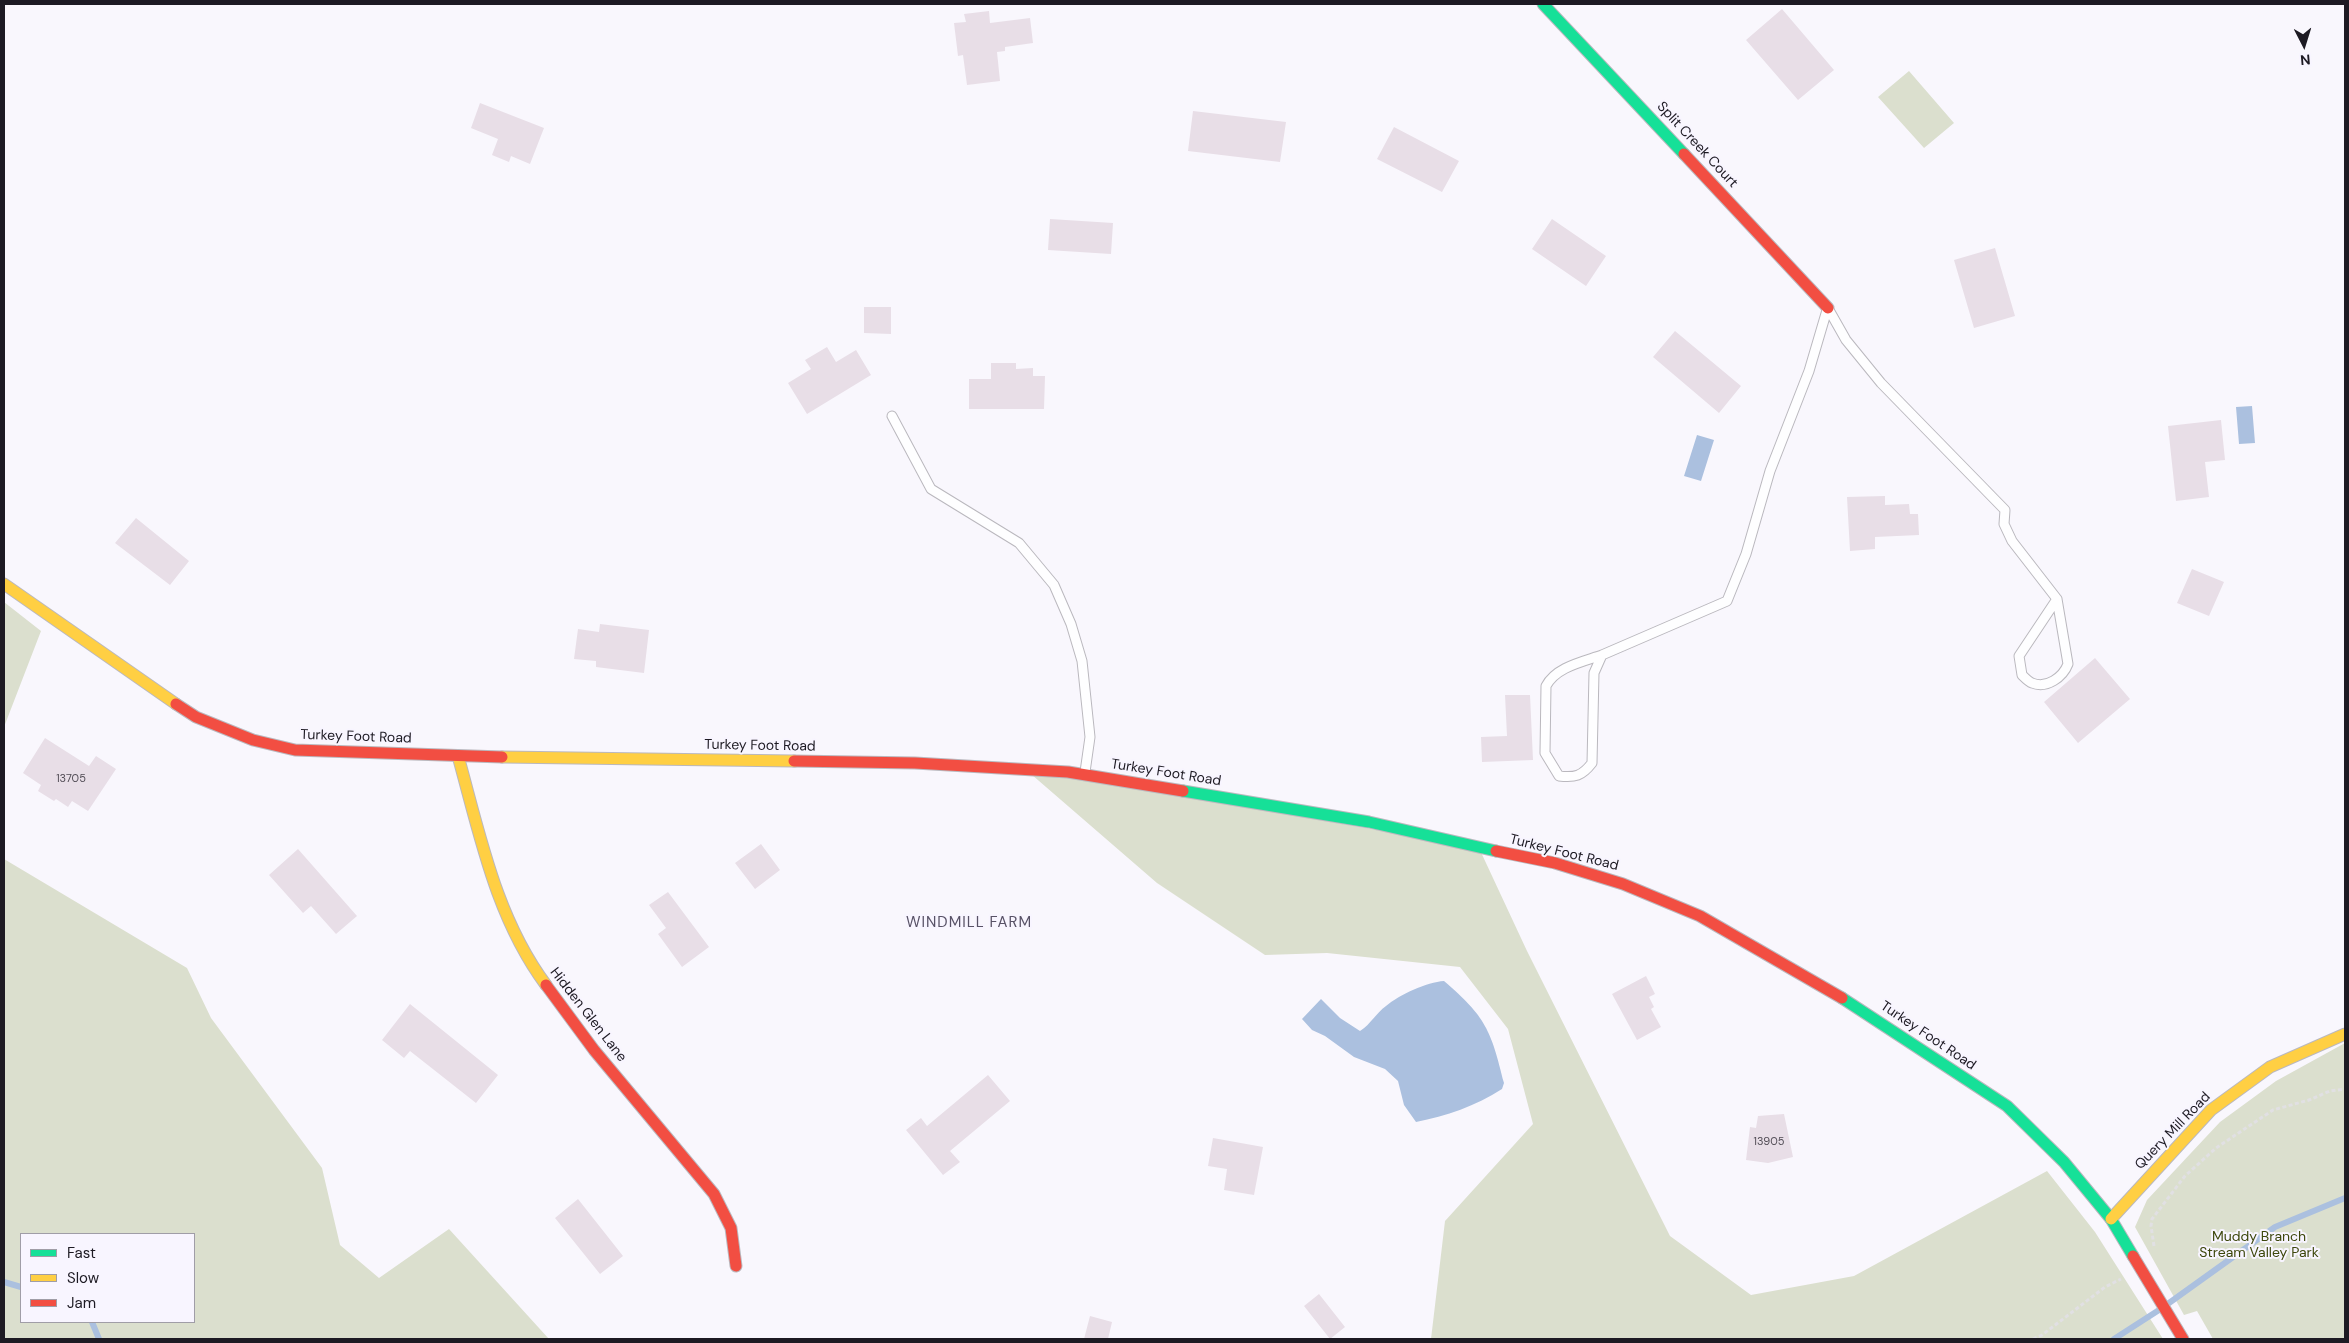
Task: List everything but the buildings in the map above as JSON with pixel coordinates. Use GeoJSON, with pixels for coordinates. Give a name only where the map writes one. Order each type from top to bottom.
{"type":"FeatureCollection","features":[{"type":"Feature","properties":{"kind":"street","name":"Split Creek Court"},"geometry":{"type":"LineString","coordinates":[[1543,4],[1828,308]]}},
{"type":"Feature","properties":{"kind":"street","name":"Turkey Foot Road"},"geometry":{"type":"LineString","coordinates":[[4,584],[109,660],[196,717],[253,740],[295,750],[458,756],[915,763],[1024,768],[1085,775],[1369,822],[1479,848],[1554,863],[1623,884],[1700,916],[1866,1012],[2007,1106],[2064,1162],[2111,1219],[2183,1339]]}},
{"type":"Feature","properties":{"kind":"street","name":"Hidden Glen Lane"},"geometry":{"type":"LineString","coordinates":[[458,756],[487,863],[506,918],[527,960],[594,1050],[714,1194],[730,1220],[735,1242],[736,1266]]}},
{"type":"Feature","properties":{"kind":"street","name":"Query Mill Road"},"geometry":{"type":"LineString","coordinates":[[2111,1219],[2211,1110],[2270,1067],[2345,1034]]}},
{"type":"Feature","properties":{"kind":"lane"},"geometry":{"type":"LineString","coordinates":[[1828,308],[1846,340],[1881,383],[2005,510],[2004,524],[2012,541],[2057,599],[2068,664],[2064,674],[2047,684],[2032,683],[2022,676],[2019,656],[2057,599]]}},
{"type":"Feature","properties":{"kind":"lane"},"geometry":{"type":"LineString","coordinates":[[1602,655],[1594,673],[1592,763],[1585,773],[1574,778],[1559,776],[1545,753],[1546,686],[1550,677],[1568,667],[1602,655],[1727,601],[1746,554],[1770,471],[1809,371],[1828,308]]}},
{"type":"Feature","properties":{"kind":"lane"},"geometry":{"type":"LineString","coordinates":[[892,416],[931,489],[1019,543],[1054,585],[1072,624],[1082,661],[1090,737],[1085,775]]}},
{"type":"Feature","properties":{"kind":"path"},"geometry":{"type":"LineString","coordinates":[[2033,1339],[2042,1335],[2105,1287],[2148,1264],[2154,1254],[2150,1226],[2152,1218],[2185,1176],[2216,1148],[2273,1110],[2309,1100],[2330,1091],[2345,1089]]}},
{"type":"Feature","properties":{"kind":"green space"},"geometry":{"type":"Polygon","coordinates":[[[1909,71],[1954,123],[1924,148],[1878,97],[1909,71]]]}},
{"type":"Feature","properties":{"kind":"green space"},"geometry":{"type":"Polygon","coordinates":[[[4,602],[41,631],[4,727],[4,602]]]}},
{"type":"Feature","properties":{"kind":"green space"},"geometry":{"type":"Polygon","coordinates":[[[1024,768],[1479,848],[1527,951],[1670,1236],[1751,1295],[1854,1276],[2047,1171],[2095,1232],[2163,1339],[1431,1339],[1445,1221],[1533,1124],[1508,1029],[1460,967],[1327,953],[1265,955],[1157,883],[1024,768]]]}},
{"type":"Feature","properties":{"kind":"green space"},"geometry":{"type":"Polygon","coordinates":[[[4,859],[187,968],[211,1018],[322,1168],[340,1245],[379,1278],[449,1229],[549,1339],[4,1339],[4,859]]]}},
{"type":"Feature","properties":{"kind":"green space","name":"Muddy Branch Stream Valley Park"},"geometry":{"type":"Polygon","coordinates":[[[2345,1043],[2345,1339],[2213,1339],[2197,1311],[2184,1315],[2135,1227],[2147,1200],[2220,1122],[2276,1081],[2345,1043]]]}},
{"type":"Feature","properties":{"kind":"water"},"geometry":{"type":"Polygon","coordinates":[[[2252,406],[2255,443],[2239,444],[2236,407],[2252,406]]]}},
{"type":"Feature","properties":{"kind":"water"},"geometry":{"type":"Polygon","coordinates":[[[1697,435],[1714,440],[1701,481],[1684,476],[1697,435]]]}},
{"type":"Feature","properties":{"kind":"water"},"geometry":{"type":"Polygon","coordinates":[[[1444,981],[1469,1005],[1485,1026],[1495,1050],[1504,1083],[1502,1089],[1482,1100],[1438,1117],[1416,1122],[1404,1105],[1398,1081],[1385,1069],[1354,1057],[1325,1036],[1312,1030],[1302,1019],[1321,999],[1340,1018],[1360,1031],[1382,1009],[1398,998],[1422,986],[1444,981]]]}},
{"type":"Feature","properties":{"kind":"waterway"},"geometry":{"type":"LineString","coordinates":[[2169,1303],[2275,1227],[2345,1198]]}},
{"type":"Feature","properties":{"kind":"waterway"},"geometry":{"type":"LineString","coordinates":[[4,1282],[20,1287]]}},
{"type":"Feature","properties":{"kind":"waterway"},"geometry":{"type":"LineString","coordinates":[[2114,1339],[2159,1310]]}},
{"type":"Feature","properties":{"kind":"waterway"},"geometry":{"type":"LineString","coordinates":[[92,1323],[99,1339]]}},
{"type":"Feature","properties":{"kind":"traffic: fast"},"geometry":{"type":"LineString","coordinates":[[1543,4],[1684,154]]}},
{"type":"Feature","properties":{"kind":"traffic: fast"},"geometry":{"type":"LineString","coordinates":[[1183,791],[1369,822],[1496,851]]}},
{"type":"Feature","properties":{"kind":"traffic: fast"},"geometry":{"type":"LineString","coordinates":[[1842,998],[2007,1106],[2064,1162],[2111,1219],[2133,1256]]}},
{"type":"Feature","properties":{"kind":"traffic: slow"},"geometry":{"type":"LineString","coordinates":[[4,584],[176,704]]}},
{"type":"Feature","properties":{"kind":"traffic: slow"},"geometry":{"type":"LineString","coordinates":[[458,756],[482,846],[502,904],[514,932],[546,985]]}},
{"type":"Feature","properties":{"kind":"traffic: slow"},"geometry":{"type":"LineString","coordinates":[[502,757],[794,761]]}},
{"type":"Feature","properties":{"kind":"traffic: slow"},"geometry":{"type":"LineString","coordinates":[[2111,1219],[2211,1110],[2270,1067],[2345,1034]]}},
{"type":"Feature","properties":{"kind":"traffic: jam"},"geometry":{"type":"LineString","coordinates":[[1684,154],[1828,308]]}},
{"type":"Feature","properties":{"kind":"traffic: jam"},"geometry":{"type":"LineString","coordinates":[[176,704],[196,717],[253,740],[295,750],[502,757]]}},
{"type":"Feature","properties":{"kind":"traffic: jam"},"geometry":{"type":"LineString","coordinates":[[794,761],[915,763],[1068,772],[1183,791]]}},
{"type":"Feature","properties":{"kind":"traffic: jam"},"geometry":{"type":"LineString","coordinates":[[1496,851],[1555,863],[1623,884],[1700,916],[1842,998]]}},
{"type":"Feature","properties":{"kind":"traffic: jam"},"geometry":{"type":"LineString","coordinates":[[546,985],[594,1050],[714,1194],[731,1228],[736,1266]]}},
{"type":"Feature","properties":{"kind":"traffic: jam"},"geometry":{"type":"LineString","coordinates":[[2133,1256],[2183,1339]]}},
{"type":"Feature","properties":{"kind":"district","name":"WINDMILL FARM"},"geometry":{"type":"Point","coordinates":[969,923]}}]}
